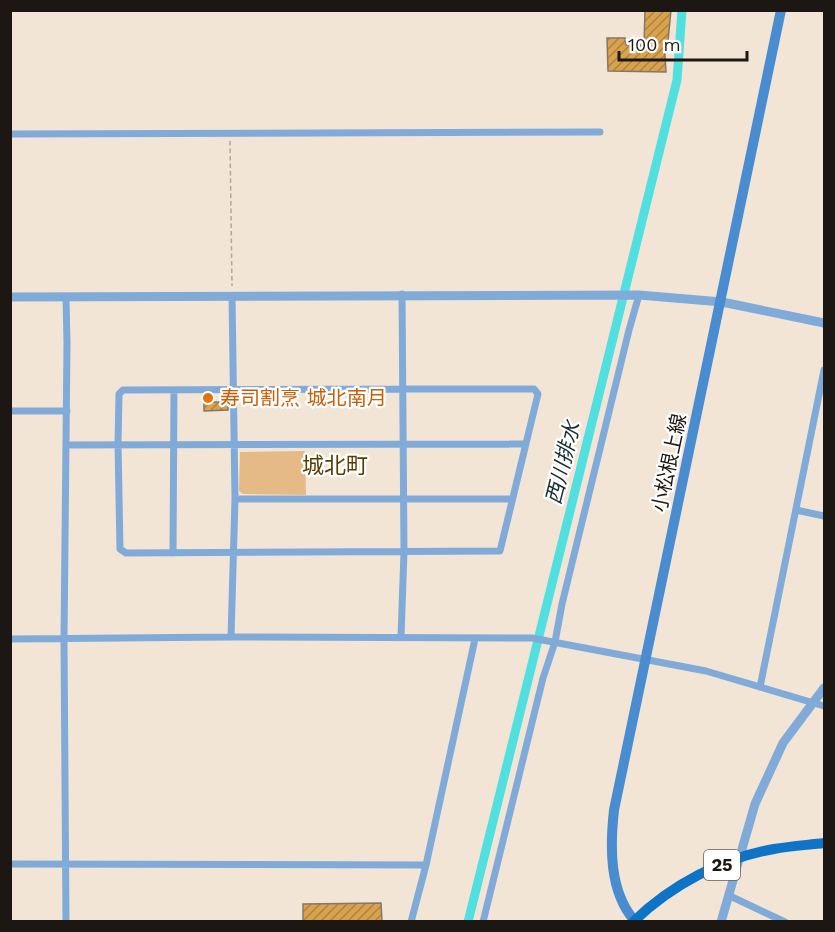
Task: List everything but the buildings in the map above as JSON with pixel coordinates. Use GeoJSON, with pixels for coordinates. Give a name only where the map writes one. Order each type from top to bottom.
{"type":"FeatureCollection","features":[{"type":"Feature","properties":{"kind":"main road","name":"小松根上線"},"geometry":{"type":"LineString","coordinates":[[633,921],[620,894],[612,861],[611,837],[614,810],[782,10]]}},
{"type":"Feature","properties":{"kind":"main road","name":"25"},"geometry":{"type":"LineString","coordinates":[[633,921],[662,897],[696,876],[739,858],[774,849],[825,843]]}},
{"type":"Feature","properties":{"kind":"street"},"geometry":{"type":"LineString","coordinates":[[10,134],[600,132]]}},
{"type":"Feature","properties":{"kind":"street"},"geometry":{"type":"LineString","coordinates":[[401,637],[404,552],[402,294]]}},
{"type":"Feature","properties":{"kind":"street"},"geometry":{"type":"LineString","coordinates":[[483,921],[562,604],[635,295]]}},
{"type":"Feature","properties":{"kind":"street"},"geometry":{"type":"LineString","coordinates":[[10,297],[635,295],[722,302],[825,323]]}},
{"type":"Feature","properties":{"kind":"street"},"geometry":{"type":"LineString","coordinates":[[231,637],[235,499],[232,296]]}},
{"type":"Feature","properties":{"kind":"street"},"geometry":{"type":"LineString","coordinates":[[66,297],[64,639],[66,921]]}},
{"type":"Feature","properties":{"kind":"street"},"geometry":{"type":"LineString","coordinates":[[760,687],[825,370]]}},
{"type":"Feature","properties":{"kind":"street"},"geometry":{"type":"LineString","coordinates":[[402,389],[534,389],[538,394],[500,551],[234,554],[126,553],[120,549],[118,444],[119,394],[123,390],[402,389]]}},
{"type":"Feature","properties":{"kind":"street"},"geometry":{"type":"LineString","coordinates":[[173,553],[174,390]]}},
{"type":"Feature","properties":{"kind":"street"},"geometry":{"type":"LineString","coordinates":[[10,411],[67,411]]}},
{"type":"Feature","properties":{"kind":"street"},"geometry":{"type":"LineString","coordinates":[[66,445],[525,444]]}},
{"type":"Feature","properties":{"kind":"street"},"geometry":{"type":"LineString","coordinates":[[235,499],[512,499]]}},
{"type":"Feature","properties":{"kind":"street"},"geometry":{"type":"LineString","coordinates":[[796,510],[825,516]]}},
{"type":"Feature","properties":{"kind":"street"},"geometry":{"type":"LineString","coordinates":[[10,639],[532,638],[706,671],[820,704]]}},
{"type":"Feature","properties":{"kind":"street"},"geometry":{"type":"LineString","coordinates":[[411,921],[426,865],[475,639]]}},
{"type":"Feature","properties":{"kind":"street"},"geometry":{"type":"LineString","coordinates":[[721,921],[755,804],[783,743],[820,704],[825,688]]}},
{"type":"Feature","properties":{"kind":"street"},"geometry":{"type":"LineString","coordinates":[[10,864],[426,865]]}},
{"type":"Feature","properties":{"kind":"street"},"geometry":{"type":"LineString","coordinates":[[728,895],[785,921]]}},
{"type":"Feature","properties":{"kind":"path"},"geometry":{"type":"LineString","coordinates":[[230,135],[232,296]]}},
{"type":"Feature","properties":{"kind":"shaded area"},"geometry":{"type":"Polygon","coordinates":[[[305,451],[306,495],[243,494],[239,491],[240,452],[305,451]]]}},
{"type":"Feature","properties":{"kind":"waterway","name":"西川排水"},"geometry":{"type":"LineString","coordinates":[[468,922],[677,80],[682,10]]}},
{"type":"Feature","properties":{"kind":"place","name":"寿司割烹 城北南月"},"geometry":{"type":"Point","coordinates":[208,398]}},
{"type":"Feature","properties":{"kind":"district","name":"城北町"},"geometry":{"type":"Point","coordinates":[335,465]}}]}
